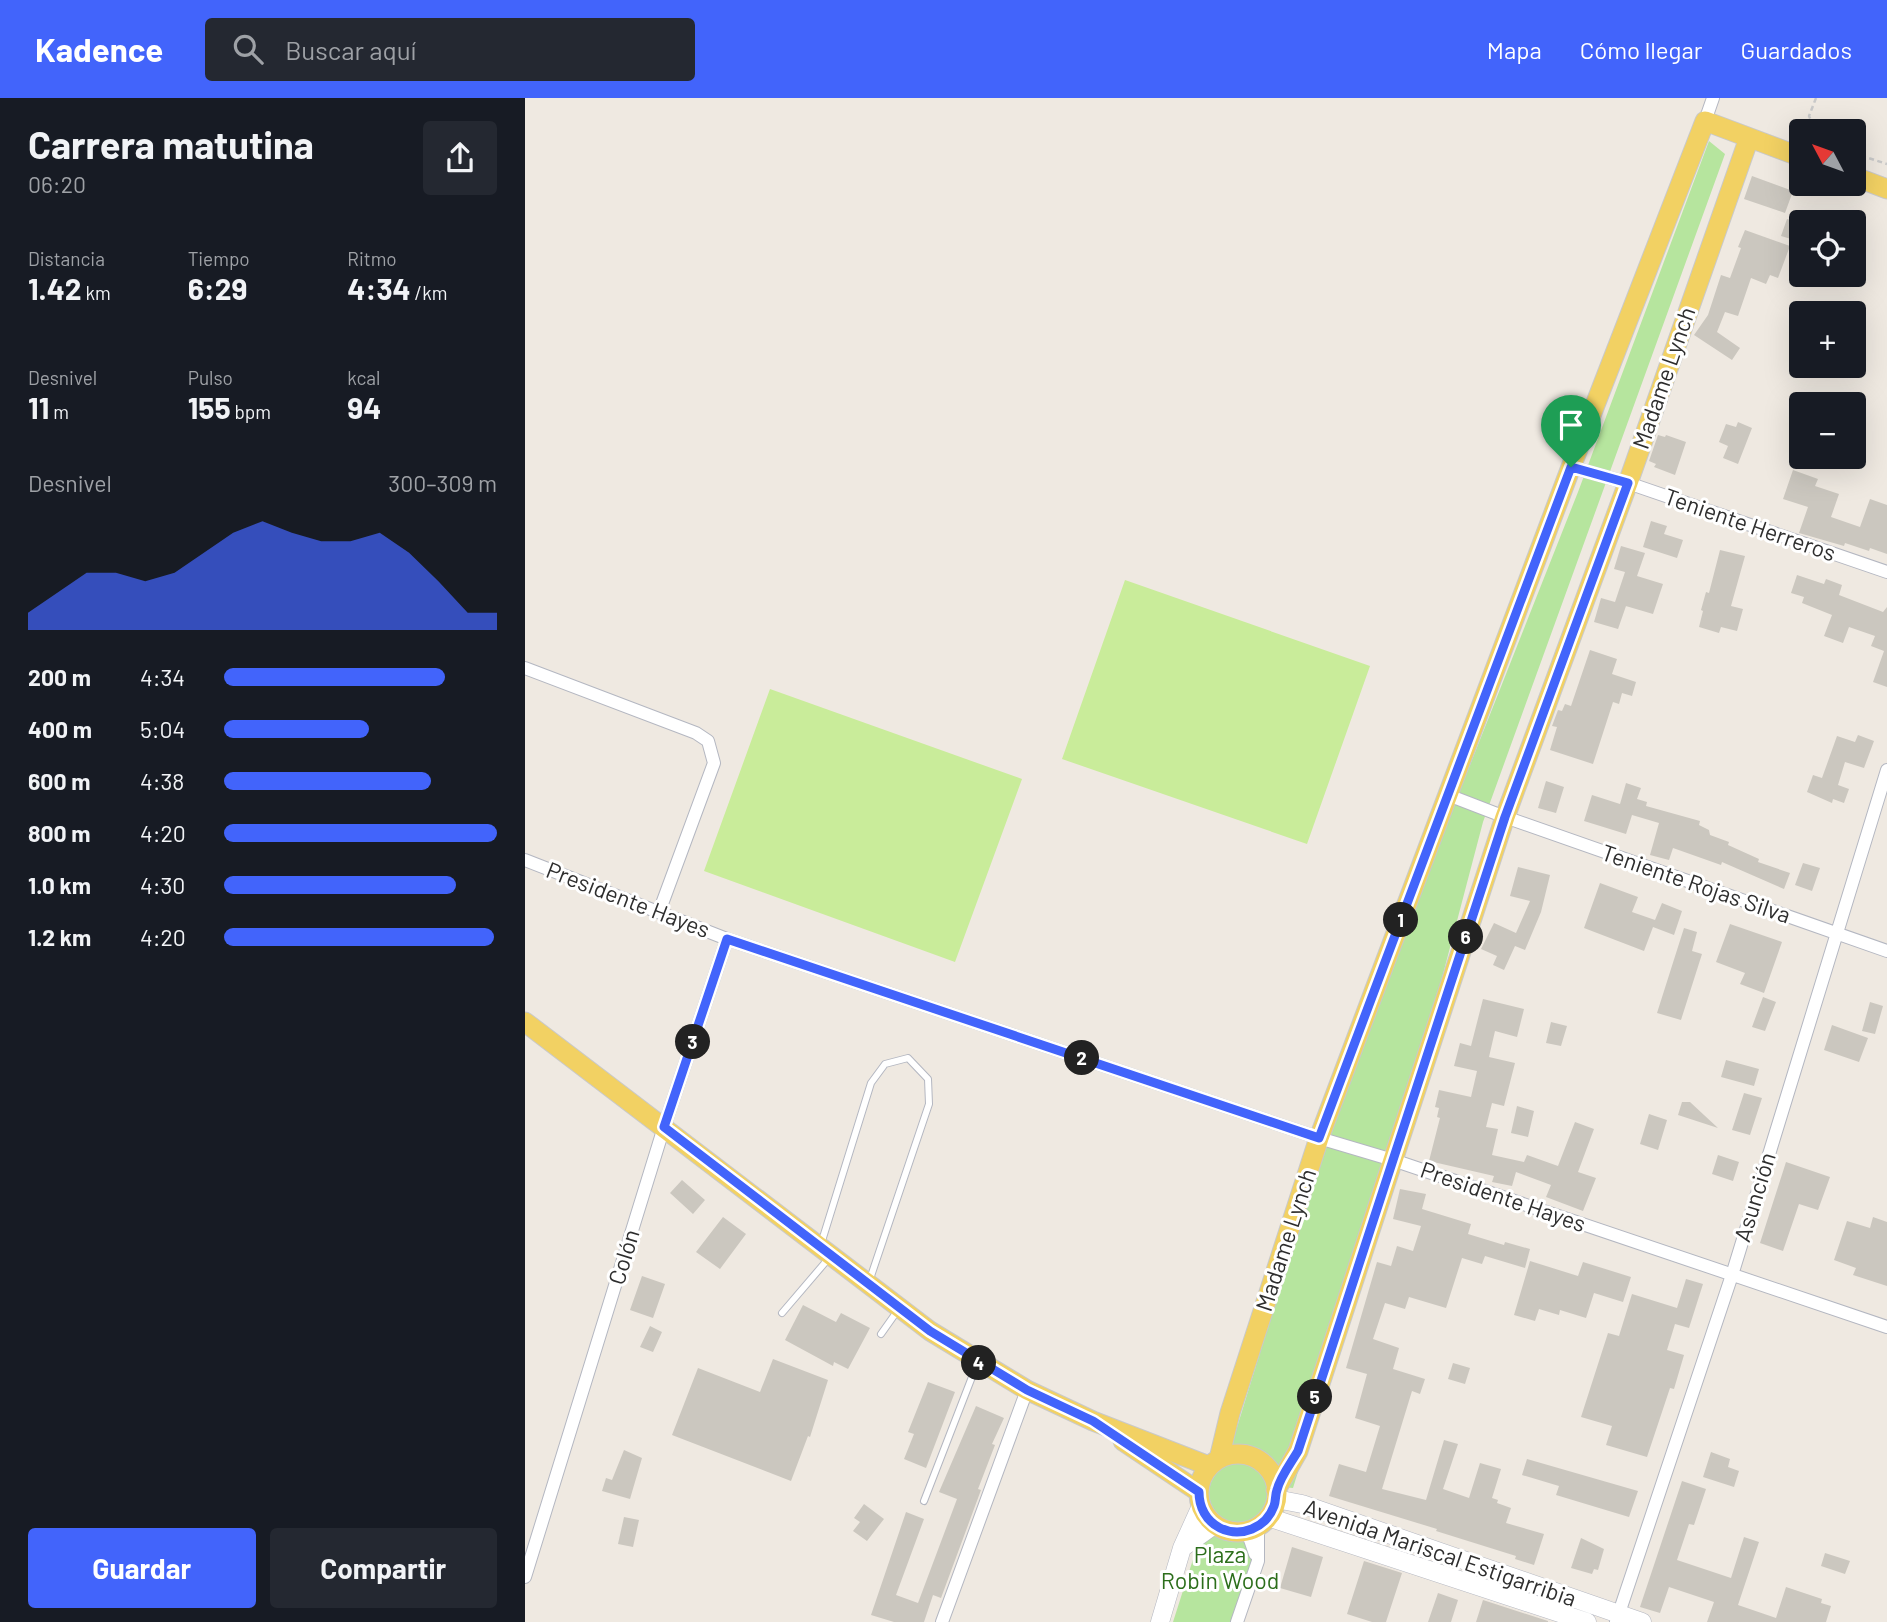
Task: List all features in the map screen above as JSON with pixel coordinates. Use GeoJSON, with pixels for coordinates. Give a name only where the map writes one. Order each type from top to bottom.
{"type":"FeatureCollection","features":[{"type":"Feature","properties":{"kind":"main road"},"geometry":{"type":"LineString","coordinates":[[1705,121],[1789,153]]}},
{"type":"Feature","properties":{"kind":"main road","name":"Madame Lynch"},"geometry":{"type":"LineString","coordinates":[[1214,1463],[1319,1138],[1571,467],[1705,121]]}},
{"type":"Feature","properties":{"kind":"main road","name":"Madame Lynch"},"geometry":{"type":"LineString","coordinates":[[1276,1494],[1298,1451],[1505,817],[1628,483],[1749,138]]}},
{"type":"Feature","properties":{"kind":"main road"},"geometry":{"type":"LineString","coordinates":[[1866,181],[1887,188]]}},
{"type":"Feature","properties":{"kind":"main road"},"geometry":{"type":"LineString","coordinates":[[525,1022],[899,1308],[978,1362],[1027,1390],[1093,1421],[1214,1463]]}},
{"type":"Feature","properties":{"kind":"main road"},"geometry":{"type":"LineString","coordinates":[[1093,1421],[1200,1499],[1214,1525],[1230,1532],[1258,1525],[1276,1494],[1271,1473],[1256,1459],[1235,1454],[1214,1463],[1200,1483],[1200,1499],[1160,1622]]}},
{"type":"Feature","properties":{"kind":"main road","name":"Avenida Mariscal Estigarribia"},"geometry":{"type":"LineString","coordinates":[[1276,1494],[1618,1618],[1642,1622]]}},
{"type":"Feature","properties":{"kind":"main road"},"geometry":{"type":"LineString","coordinates":[[1182,1549],[1214,1525]]}},
{"type":"Feature","properties":{"kind":"main road","name":"Avenida Mariscal Estigarribia"},"geometry":{"type":"LineString","coordinates":[[1258,1525],[1587,1622]]}},
{"type":"Feature","properties":{"kind":"street"},"geometry":{"type":"LineString","coordinates":[[1705,121],[1713,98]]}},
{"type":"Feature","properties":{"kind":"street","name":"Teniente Herreros"},"geometry":{"type":"LineString","coordinates":[[1571,467],[1628,483],[1887,572]]}},
{"type":"Feature","properties":{"kind":"street"},"geometry":{"type":"LineString","coordinates":[[525,668],[696,733],[708,741],[714,763],[659,912]]}},
{"type":"Feature","properties":{"kind":"street","name":"Asunción"},"geometry":{"type":"LineString","coordinates":[[1618,1618],[1732,1275],[1887,770]]}},
{"type":"Feature","properties":{"kind":"street","name":"Teniente Rojas Silva"},"geometry":{"type":"LineString","coordinates":[[1448,795],[1887,951]]}},
{"type":"Feature","properties":{"kind":"street","name":"Presidente Hayes"},"geometry":{"type":"LineString","coordinates":[[525,860],[727,939],[1887,1327]]}},
{"type":"Feature","properties":{"kind":"street","name":"Colón"},"geometry":{"type":"LineString","coordinates":[[525,1577],[664,1127],[727,939]]}},
{"type":"Feature","properties":{"kind":"street"},"geometry":{"type":"LineString","coordinates":[[942,1622],[1027,1390]]}},
{"type":"Feature","properties":{"kind":"street"},"geometry":{"type":"LineString","coordinates":[[1237,1622],[1258,1560],[1258,1525]]}},
{"type":"Feature","properties":{"kind":"lane"},"geometry":{"type":"LineString","coordinates":[[782,1313],[825,1252],[871,1083],[885,1064],[908,1058],[928,1079],[929,1104],[868,1284]]}},
{"type":"Feature","properties":{"kind":"lane"},"geometry":{"type":"LineString","coordinates":[[881,1334],[899,1308]]}},
{"type":"Feature","properties":{"kind":"lane"},"geometry":{"type":"LineString","coordinates":[[924,1501],[978,1362]]}},
{"type":"Feature","properties":{"kind":"path"},"geometry":{"type":"LineString","coordinates":[[1810,119],[1809,116],[1816,98]]}},
{"type":"Feature","properties":{"kind":"path"},"geometry":{"type":"LineString","coordinates":[[1866,157],[1887,164]]}},
{"type":"Feature","properties":{"kind":"green space","name":"Plaza Robin Wood"},"geometry":{"type":"Polygon","coordinates":[[[1709,141],[1725,154],[1483,822],[1391,1172],[1293,1488],[1282,1487],[1270,1463],[1249,1453],[1230,1450],[1322,1151],[1451,813],[1578,492],[1709,141]]]}},
{"type":"Feature","properties":{"kind":"green space"},"geometry":{"type":"Polygon","coordinates":[[[1125,580],[1370,666],[1307,844],[1062,759],[1125,580]]]}},
{"type":"Feature","properties":{"kind":"green space"},"geometry":{"type":"Polygon","coordinates":[[[770,689],[1022,779],[955,962],[704,871],[770,689]]]}},
{"type":"Feature","properties":{"kind":"green space"},"geometry":{"type":"Polygon","coordinates":[[[1239,1463],[1260,1472],[1269,1493],[1260,1514],[1239,1523],[1218,1514],[1209,1493],[1218,1472],[1239,1463]]]}},
{"type":"Feature","properties":{"kind":"green space","name":"Plaza Robin Wood"},"geometry":{"type":"Polygon","coordinates":[[[1204,1525],[1218,1535],[1233,1539],[1248,1538],[1263,1532],[1232,1622],[1173,1622],[1204,1525]]]}},
{"type":"Feature","properties":{"kind":"building"},"geometry":{"type":"Polygon","coordinates":[[[1752,176],[1789,190],[1791,196],[1785,213],[1744,199],[1752,176]]]}},
{"type":"Feature","properties":{"kind":"building"},"geometry":{"type":"Polygon","coordinates":[[[1787,219],[1789,220],[1789,238],[1781,236],[1787,219]]]}},
{"type":"Feature","properties":{"kind":"building"},"geometry":{"type":"Polygon","coordinates":[[[1745,230],[1789,246],[1789,249],[1778,278],[1770,275],[1766,284],[1751,278],[1738,316],[1725,312],[1717,332],[1740,348],[1732,360],[1694,335],[1708,315],[1721,275],[1730,278],[1741,248],[1738,247],[1745,230]]]}},
{"type":"Feature","properties":{"kind":"building"},"geometry":{"type":"Polygon","coordinates":[[[1738,422],[1752,428],[1738,464],[1723,458],[1728,446],[1719,442],[1726,424],[1736,427],[1738,422]]]}},
{"type":"Feature","properties":{"kind":"building"},"geometry":{"type":"Polygon","coordinates":[[[1658,435],[1686,442],[1675,475],[1654,467],[1656,464],[1649,461],[1658,435]]]}},
{"type":"Feature","properties":{"kind":"building"},"geometry":{"type":"Polygon","coordinates":[[[1793,470],[1818,479],[1815,486],[1839,494],[1831,517],[1860,527],[1870,499],[1887,505],[1887,554],[1845,543],[1844,546],[1799,533],[1808,507],[1783,499],[1793,470]]]}},
{"type":"Feature","properties":{"kind":"building"},"geometry":{"type":"Polygon","coordinates":[[[1651,521],[1667,526],[1664,534],[1683,540],[1677,558],[1643,547],[1651,521]]]}},
{"type":"Feature","properties":{"kind":"building"},"geometry":{"type":"Polygon","coordinates":[[[1621,546],[1645,553],[1637,576],[1663,584],[1653,614],[1626,606],[1618,629],[1594,622],[1601,598],[1615,602],[1625,572],[1614,569],[1621,546]]]}},
{"type":"Feature","properties":{"kind":"building"},"geometry":{"type":"Polygon","coordinates":[[[1720,550],[1745,556],[1731,606],[1743,609],[1737,631],[1721,627],[1719,633],[1699,627],[1703,611],[1701,610],[1706,592],[1709,593],[1720,550]]]}},
{"type":"Feature","properties":{"kind":"building"},"geometry":{"type":"Polygon","coordinates":[[[1797,575],[1824,584],[1826,579],[1842,585],[1839,595],[1883,612],[1887,607],[1887,687],[1873,682],[1884,651],[1871,646],[1875,636],[1849,627],[1843,643],[1824,636],[1832,615],[1802,603],[1804,597],[1791,593],[1797,575]]]}},
{"type":"Feature","properties":{"kind":"building"},"geometry":{"type":"Polygon","coordinates":[[[1590,650],[1617,659],[1612,674],[1636,682],[1632,696],[1622,693],[1619,704],[1613,702],[1593,764],[1550,750],[1557,727],[1552,726],[1558,710],[1562,711],[1565,704],[1571,706],[1590,650]]]}},
{"type":"Feature","properties":{"kind":"building"},"geometry":{"type":"Polygon","coordinates":[[[1858,735],[1874,741],[1864,768],[1845,762],[1838,785],[1849,789],[1844,803],[1833,799],[1832,803],[1807,792],[1813,775],[1822,778],[1837,736],[1855,742],[1858,735]]]}},
{"type":"Feature","properties":{"kind":"building"},"geometry":{"type":"Polygon","coordinates":[[[1546,781],[1564,787],[1556,813],[1538,808],[1546,781]]]}},
{"type":"Feature","properties":{"kind":"building"},"geometry":{"type":"Polygon","coordinates":[[[1626,783],[1641,788],[1637,799],[1647,802],[1646,806],[1700,821],[1699,825],[1709,830],[1710,835],[1729,842],[1728,845],[1759,859],[1758,862],[1790,873],[1784,889],[1722,862],[1721,865],[1673,848],[1669,860],[1650,855],[1659,823],[1632,815],[1626,834],[1584,821],[1592,795],[1620,804],[1626,783]]]}},
{"type":"Feature","properties":{"kind":"building"},"geometry":{"type":"Polygon","coordinates":[[[1803,863],[1820,868],[1812,891],[1795,885],[1803,863]]]}},
{"type":"Feature","properties":{"kind":"building"},"geometry":{"type":"Polygon","coordinates":[[[1518,867],[1550,875],[1541,912],[1525,950],[1515,946],[1504,970],[1493,965],[1497,956],[1481,949],[1494,923],[1516,933],[1530,901],[1510,896],[1518,867]]]}},
{"type":"Feature","properties":{"kind":"building"},"geometry":{"type":"Polygon","coordinates":[[[1600,883],[1638,897],[1632,912],[1655,920],[1662,903],[1682,911],[1674,935],[1653,927],[1644,951],[1584,928],[1600,883]]]}},
{"type":"Feature","properties":{"kind":"building"},"geometry":{"type":"Polygon","coordinates":[[[1730,924],[1782,942],[1764,993],[1740,984],[1745,973],[1716,962],[1730,924]]]}},
{"type":"Feature","properties":{"kind":"building"},"geometry":{"type":"Polygon","coordinates":[[[1684,928],[1697,932],[1692,951],[1702,954],[1681,1020],[1657,1013],[1684,928]]]}},
{"type":"Feature","properties":{"kind":"building"},"geometry":{"type":"Polygon","coordinates":[[[1763,997],[1776,1002],[1765,1031],[1752,1027],[1763,997]]]}},
{"type":"Feature","properties":{"kind":"building"},"geometry":{"type":"Polygon","coordinates":[[[1483,999],[1524,1009],[1517,1037],[1495,1031],[1489,1057],[1515,1063],[1504,1106],[1492,1103],[1486,1127],[1498,1129],[1492,1155],[1524,1162],[1527,1155],[1558,1166],[1575,1122],[1594,1129],[1578,1172],[1596,1178],[1583,1211],[1546,1197],[1551,1185],[1516,1172],[1512,1186],[1492,1182],[1494,1176],[1429,1161],[1440,1118],[1437,1117],[1439,1108],[1435,1107],[1439,1090],[1471,1097],[1477,1071],[1454,1066],[1460,1043],[1471,1046],[1483,999]]]}},
{"type":"Feature","properties":{"kind":"building"},"geometry":{"type":"Polygon","coordinates":[[[1870,1002],[1883,1006],[1875,1034],[1862,1031],[1870,1002]]]}},
{"type":"Feature","properties":{"kind":"building"},"geometry":{"type":"Polygon","coordinates":[[[1551,1022],[1567,1026],[1561,1046],[1546,1043],[1551,1022]]]}},
{"type":"Feature","properties":{"kind":"building"},"geometry":{"type":"Polygon","coordinates":[[[1832,1025],[1868,1038],[1859,1062],[1824,1050],[1832,1025]]]}},
{"type":"Feature","properties":{"kind":"building"},"geometry":{"type":"Polygon","coordinates":[[[1726,1060],[1759,1069],[1754,1086],[1721,1077],[1726,1060]]]}},
{"type":"Feature","properties":{"kind":"building"},"geometry":{"type":"Polygon","coordinates":[[[1744,1093],[1762,1098],[1750,1135],[1732,1130],[1744,1093]]]}},
{"type":"Feature","properties":{"kind":"building"},"geometry":{"type":"Polygon","coordinates":[[[1682,1102],[1690,1102],[1718,1128],[1678,1115],[1682,1102]]]}},
{"type":"Feature","properties":{"kind":"building"},"geometry":{"type":"Polygon","coordinates":[[[1517,1106],[1534,1111],[1528,1137],[1511,1133],[1517,1106]]]}},
{"type":"Feature","properties":{"kind":"building"},"geometry":{"type":"Polygon","coordinates":[[[1649,1114],[1667,1120],[1658,1150],[1640,1144],[1649,1114]]]}},
{"type":"Feature","properties":{"kind":"building"},"geometry":{"type":"Polygon","coordinates":[[[1718,1155],[1739,1162],[1733,1181],[1712,1174],[1718,1155]]]}},
{"type":"Feature","properties":{"kind":"building"},"geometry":{"type":"Polygon","coordinates":[[[1786,1162],[1830,1177],[1818,1210],[1799,1204],[1783,1251],[1760,1243],[1786,1162]]]}},
{"type":"Feature","properties":{"kind":"building"},"geometry":{"type":"Polygon","coordinates":[[[682,1180],[705,1200],[693,1214],[670,1193],[682,1180]]]}},
{"type":"Feature","properties":{"kind":"building"},"geometry":{"type":"Polygon","coordinates":[[[1400,1189],[1426,1194],[1422,1209],[1471,1224],[1468,1234],[1504,1245],[1505,1242],[1530,1249],[1525,1268],[1485,1256],[1482,1264],[1462,1258],[1446,1308],[1409,1297],[1405,1309],[1385,1303],[1373,1339],[1399,1348],[1393,1369],[1425,1379],[1420,1394],[1412,1391],[1382,1489],[1426,1500],[1444,1440],[1458,1444],[1443,1489],[1469,1498],[1480,1463],[1501,1469],[1492,1498],[1511,1508],[1506,1523],[1544,1534],[1534,1565],[1515,1559],[1516,1556],[1436,1531],[1437,1529],[1329,1496],[1339,1464],[1366,1472],[1380,1426],[1355,1418],[1367,1374],[1346,1368],[1377,1262],[1391,1266],[1397,1246],[1413,1251],[1421,1226],[1393,1219],[1400,1189]]]}},
{"type":"Feature","properties":{"kind":"building"},"geometry":{"type":"Polygon","coordinates":[[[723,1217],[746,1234],[720,1269],[696,1252],[723,1217]]]}},
{"type":"Feature","properties":{"kind":"building"},"geometry":{"type":"Polygon","coordinates":[[[1873,1217],[1887,1222],[1887,1286],[1853,1275],[1856,1268],[1834,1260],[1847,1221],[1870,1228],[1873,1217]]]}},
{"type":"Feature","properties":{"kind":"building"},"geometry":{"type":"Polygon","coordinates":[[[1530,1261],[1578,1276],[1583,1262],[1631,1277],[1623,1302],[1594,1293],[1586,1318],[1560,1310],[1559,1315],[1539,1309],[1535,1321],[1514,1315],[1530,1261]]]}},
{"type":"Feature","properties":{"kind":"building"},"geometry":{"type":"Polygon","coordinates":[[[642,1276],[665,1284],[653,1318],[630,1310],[642,1276]]]}},
{"type":"Feature","properties":{"kind":"building"},"geometry":{"type":"Polygon","coordinates":[[[1686,1279],[1703,1284],[1689,1328],[1675,1324],[1667,1350],[1684,1355],[1674,1389],[1670,1388],[1647,1457],[1606,1445],[1612,1426],[1581,1417],[1608,1333],[1619,1336],[1632,1294],[1677,1308],[1686,1279]]]}},
{"type":"Feature","properties":{"kind":"building"},"geometry":{"type":"Polygon","coordinates":[[[803,1305],[836,1322],[841,1313],[870,1328],[848,1369],[834,1362],[833,1366],[785,1340],[803,1305]]]}},
{"type":"Feature","properties":{"kind":"building"},"geometry":{"type":"Polygon","coordinates":[[[650,1326],[662,1332],[653,1352],[640,1347],[650,1326]]]}},
{"type":"Feature","properties":{"kind":"building"},"geometry":{"type":"Polygon","coordinates":[[[773,1359],[828,1380],[810,1437],[808,1436],[791,1481],[672,1435],[698,1368],[760,1392],[773,1359]]]}},
{"type":"Feature","properties":{"kind":"building"},"geometry":{"type":"Polygon","coordinates":[[[1453,1363],[1470,1368],[1465,1384],[1448,1379],[1453,1363]]]}},
{"type":"Feature","properties":{"kind":"building"},"geometry":{"type":"Polygon","coordinates":[[[928,1382],[955,1392],[926,1468],[904,1459],[914,1434],[908,1432],[928,1382]]]}},
{"type":"Feature","properties":{"kind":"building"},"geometry":{"type":"Polygon","coordinates":[[[976,1406],[1004,1418],[992,1444],[995,1445],[978,1489],[981,1490],[941,1598],[933,1595],[924,1622],[894,1622],[871,1615],[906,1512],[924,1519],[896,1595],[918,1603],[957,1499],[939,1492],[976,1406]]]}},
{"type":"Feature","properties":{"kind":"building"},"geometry":{"type":"Polygon","coordinates":[[[624,1450],[642,1458],[630,1499],[602,1491],[606,1478],[612,1480],[624,1450]]]}},
{"type":"Feature","properties":{"kind":"building"},"geometry":{"type":"Polygon","coordinates":[[[1711,1452],[1730,1459],[1728,1467],[1739,1471],[1734,1487],[1703,1477],[1711,1452]]]}},
{"type":"Feature","properties":{"kind":"building"},"geometry":{"type":"Polygon","coordinates":[[[1527,1459],[1638,1491],[1629,1517],[1556,1495],[1559,1486],[1522,1475],[1527,1459]]]}},
{"type":"Feature","properties":{"kind":"building"},"geometry":{"type":"Polygon","coordinates":[[[1682,1481],[1706,1489],[1694,1525],[1689,1524],[1677,1560],[1731,1578],[1744,1537],[1759,1542],[1738,1605],[1776,1618],[1786,1587],[1822,1599],[1821,1603],[1831,1606],[1826,1622],[1707,1622],[1714,1602],[1669,1587],[1660,1613],[1640,1607],[1682,1481]]]}},
{"type":"Feature","properties":{"kind":"building"},"geometry":{"type":"Polygon","coordinates":[[[864,1504],[884,1519],[867,1541],[853,1531],[860,1522],[854,1518],[864,1504]]]}},
{"type":"Feature","properties":{"kind":"building"},"geometry":{"type":"Polygon","coordinates":[[[624,1517],[639,1520],[633,1547],[618,1544],[624,1517]]]}},
{"type":"Feature","properties":{"kind":"building"},"geometry":{"type":"Polygon","coordinates":[[[1581,1538],[1604,1549],[1598,1570],[1594,1569],[1592,1574],[1571,1568],[1581,1538]]]}},
{"type":"Feature","properties":{"kind":"building"},"geometry":{"type":"Polygon","coordinates":[[[1292,1547],[1323,1557],[1311,1597],[1280,1588],[1292,1547]]]}},
{"type":"Feature","properties":{"kind":"building"},"geometry":{"type":"Polygon","coordinates":[[[1825,1553],[1850,1561],[1845,1574],[1821,1566],[1825,1553]]]}},
{"type":"Feature","properties":{"kind":"building"},"geometry":{"type":"Polygon","coordinates":[[[1364,1561],[1402,1573],[1386,1622],[1372,1622],[1347,1614],[1364,1561]]]}},
{"type":"Feature","properties":{"kind":"building"},"geometry":{"type":"Polygon","coordinates":[[[1438,1593],[1458,1600],[1451,1622],[1428,1622],[1438,1593]]]}},
{"type":"Feature","properties":{"kind":"building"},"geometry":{"type":"Polygon","coordinates":[[[1483,1600],[1548,1621],[1548,1622],[1476,1622],[1483,1600]]]}},
{"type":"Feature","properties":{"kind":"route"},"geometry":{"type":"LineString","coordinates":[[1571,467],[1628,483],[1505,817],[1298,1451],[1276,1490],[1271,1513],[1258,1527],[1230,1532],[1214,1525],[1204,1513],[1199,1492],[1093,1421],[1027,1390],[930,1331],[664,1127],[727,939],[1319,1138],[1571,467]]}}]}
